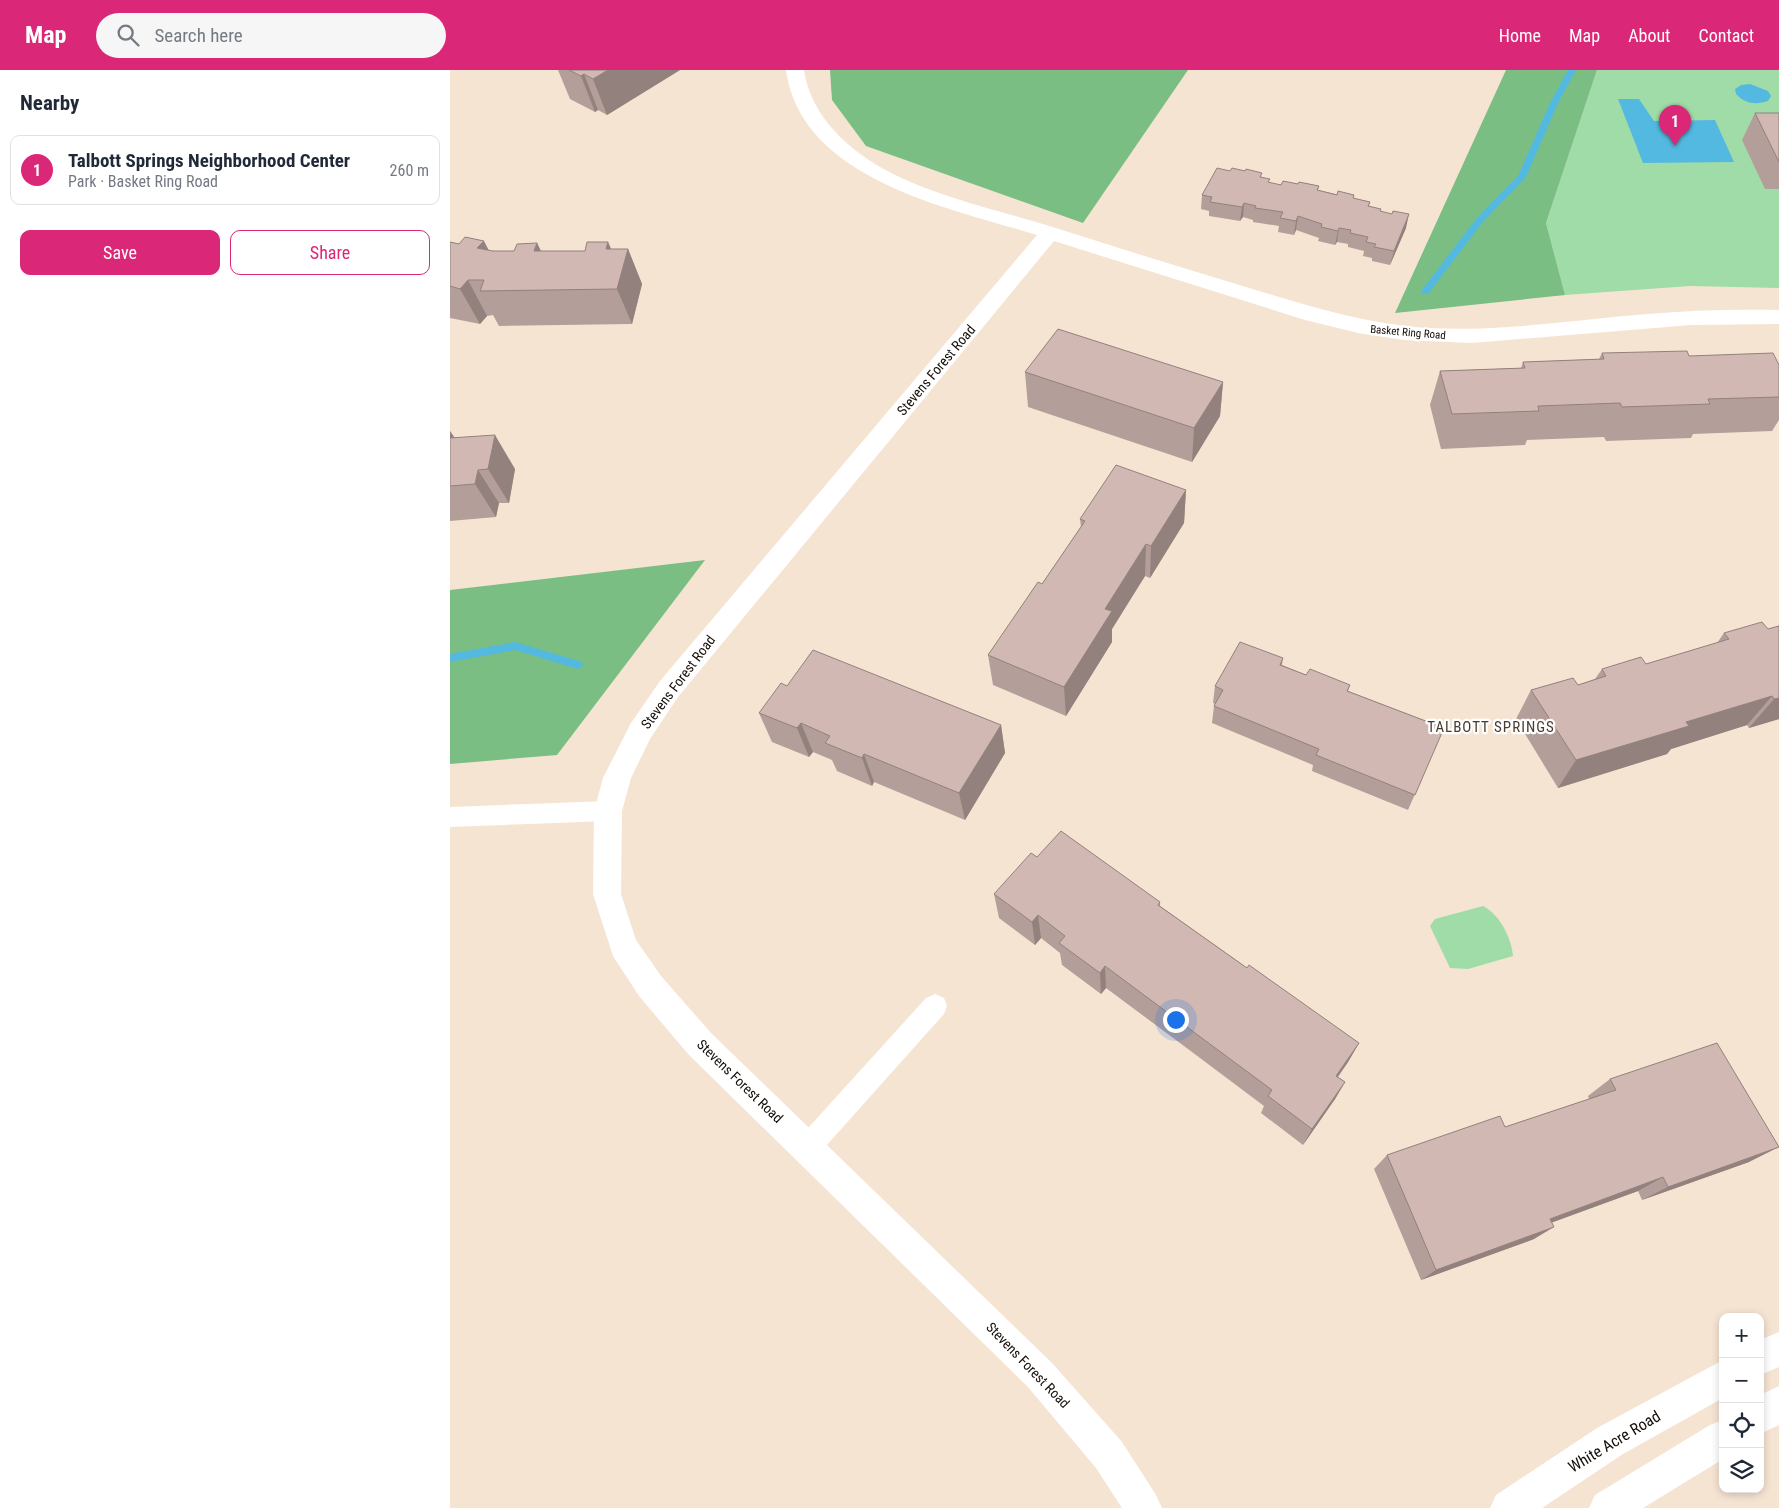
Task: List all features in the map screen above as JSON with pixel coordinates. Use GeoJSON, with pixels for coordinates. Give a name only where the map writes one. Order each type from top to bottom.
{"type":"FeatureCollection","features":[{"type":"Feature","properties":{"kind":"street"},"geometry":{"type":"LineString","coordinates":[[795,70],[801,93],[812,115],[830,137],[853,158],[880,174],[933,194],[1050,233]]}},
{"type":"Feature","properties":{"kind":"street","name":"Basket Ring Road"},"geometry":{"type":"LineString","coordinates":[[1050,233],[1310,314],[1374,330],[1427,335],[1480,335],[1710,317],[1779,317]]}},
{"type":"Feature","properties":{"kind":"street","name":"Stevens Forest Road"},"geometry":{"type":"LineString","coordinates":[[1050,233],[669,689],[640,731],[617,778],[608,811],[607,894],[623,946],[650,986],[700,1044],[808,1147],[1040,1375],[1109,1454],[1143,1508]]}},
{"type":"Feature","properties":{"kind":"street"},"geometry":{"type":"LineString","coordinates":[[1764,1356],[1779,1348]]}},
{"type":"Feature","properties":{"kind":"street","name":"White Acre Road"},"geometry":{"type":"LineString","coordinates":[[1509,1508],[1610,1441],[1719,1380]]}},
{"type":"Feature","properties":{"kind":"street"},"geometry":{"type":"LineString","coordinates":[[1764,1413],[1779,1404]]}},
{"type":"Feature","properties":{"kind":"street"},"geometry":{"type":"LineString","coordinates":[[1608,1508],[1719,1440]]}},
{"type":"Feature","properties":{"kind":"lane"},"geometry":{"type":"LineString","coordinates":[[450,817],[608,811]]}},
{"type":"Feature","properties":{"kind":"lane"},"geometry":{"type":"LineString","coordinates":[[808,1147],[935,1006]]}},
{"type":"Feature","properties":{"kind":"green space"},"geometry":{"type":"Polygon","coordinates":[[[830,70],[1188,70],[1083,223],[866,146],[832,100],[830,70]]]}},
{"type":"Feature","properties":{"kind":"green space"},"geometry":{"type":"Polygon","coordinates":[[[1506,70],[1597,70],[1546,223],[1565,295],[1395,313],[1506,70]]]}},
{"type":"Feature","properties":{"kind":"green space"},"geometry":{"type":"Polygon","coordinates":[[[1597,70],[1779,70],[1779,288],[1690,286],[1565,295],[1546,223],[1597,70]]]}},
{"type":"Feature","properties":{"kind":"green space"},"geometry":{"type":"Polygon","coordinates":[[[705,560],[557,755],[450,764],[450,590],[705,560]]]}},
{"type":"Feature","properties":{"kind":"green space"},"geometry":{"type":"Polygon","coordinates":[[[1483,906],[1495,915],[1504,927],[1510,941],[1513,956],[1468,969],[1450,968],[1430,926],[1435,919],[1483,906]]]}},
{"type":"Feature","properties":{"kind":"water"},"geometry":{"type":"Polygon","coordinates":[[[1750,84],[1768,91],[1771,96],[1768,101],[1751,103],[1743,100],[1736,94],[1735,89],[1741,85],[1750,84]]]}},
{"type":"Feature","properties":{"kind":"water"},"geometry":{"type":"Polygon","coordinates":[[[1618,99],[1639,99],[1654,121],[1715,120],[1734,162],[1643,163],[1618,99]]]}},
{"type":"Feature","properties":{"kind":"building"},"geometry":{"type":"Polygon","coordinates":[[[569,70],[608,70],[593,79],[584,74],[581,76],[569,70]]]}},
{"type":"Feature","properties":{"kind":"building"},"geometry":{"type":"Polygon","coordinates":[[[1755,113],[1779,113],[1779,162],[1755,113]]]}},
{"type":"Feature","properties":{"kind":"building"},"geometry":{"type":"Polygon","coordinates":[[[1217,168],[1230,171],[1232,168],[1245,171],[1246,169],[1262,173],[1260,177],[1270,179],[1268,182],[1281,185],[1283,181],[1319,186],[1317,190],[1337,195],[1338,191],[1354,195],[1353,198],[1370,202],[1368,206],[1381,209],[1380,211],[1392,214],[1393,211],[1409,214],[1394,251],[1374,247],[1376,244],[1366,242],[1368,237],[1350,233],[1351,230],[1339,228],[1338,231],[1321,227],[1322,224],[1298,216],[1296,221],[1280,218],[1283,212],[1255,208],[1256,206],[1244,203],[1242,207],[1210,202],[1212,197],[1202,195],[1217,168]]]}},
{"type":"Feature","properties":{"kind":"building"},"geometry":{"type":"Polygon","coordinates":[[[465,237],[484,241],[477,248],[493,251],[514,251],[517,244],[537,243],[534,251],[585,251],[587,242],[608,242],[606,249],[628,249],[617,289],[480,291],[484,280],[468,280],[460,289],[450,286],[450,242],[459,244],[465,237]]]}},
{"type":"Feature","properties":{"kind":"building"},"geometry":{"type":"Polygon","coordinates":[[[1058,329],[1223,382],[1194,428],[1025,372],[1058,329]]]}},
{"type":"Feature","properties":{"kind":"building"},"geometry":{"type":"Polygon","coordinates":[[[1687,351],[1689,356],[1773,353],[1779,365],[1779,397],[1708,399],[1710,404],[1622,407],[1620,403],[1538,406],[1539,411],[1452,414],[1440,371],[1525,368],[1523,362],[1604,359],[1602,353],[1687,351]]]}},
{"type":"Feature","properties":{"kind":"building"},"geometry":{"type":"Polygon","coordinates":[[[495,435],[488,469],[478,470],[475,484],[450,486],[450,438],[495,435]]]}},
{"type":"Feature","properties":{"kind":"building"},"geometry":{"type":"Polygon","coordinates":[[[1116,465],[1186,490],[1151,546],[1146,544],[1105,609],[1112,611],[1064,687],[988,655],[1038,582],[1042,584],[1085,521],[1080,519],[1116,465]]]}},
{"type":"Feature","properties":{"kind":"building"},"geometry":{"type":"Polygon","coordinates":[[[1762,622],[1768,629],[1779,626],[1779,698],[1774,699],[1772,696],[1686,722],[1689,726],[1576,760],[1531,690],[1573,678],[1578,685],[1606,676],[1602,669],[1641,657],[1646,664],[1729,639],[1724,633],[1762,622]]]}},
{"type":"Feature","properties":{"kind":"building"},"geometry":{"type":"Polygon","coordinates":[[[1240,642],[1283,658],[1280,665],[1306,675],[1310,669],[1350,685],[1347,691],[1444,728],[1415,795],[1316,755],[1319,749],[1214,706],[1223,690],[1215,686],[1240,642]]]}},
{"type":"Feature","properties":{"kind":"building"},"geometry":{"type":"Polygon","coordinates":[[[813,650],[1001,725],[959,793],[864,754],[862,758],[825,743],[830,736],[801,723],[797,728],[759,713],[781,683],[787,686],[813,650]]]}},
{"type":"Feature","properties":{"kind":"building"},"geometry":{"type":"Polygon","coordinates":[[[1061,831],[1160,902],[1158,905],[1247,968],[1249,965],[1359,1043],[1336,1076],[1345,1082],[1312,1129],[1268,1096],[1272,1090],[1105,966],[1100,973],[1059,943],[1065,936],[1038,915],[1032,922],[994,894],[1031,853],[1037,857],[1061,831]]]}},
{"type":"Feature","properties":{"kind":"building"},"geometry":{"type":"Polygon","coordinates":[[[1717,1043],[1779,1147],[1668,1187],[1663,1177],[1550,1219],[1554,1227],[1436,1270],[1387,1155],[1500,1116],[1505,1127],[1616,1090],[1610,1079],[1717,1043]]]}},
{"type":"Feature","properties":{"kind":"waterway"},"geometry":{"type":"LineString","coordinates":[[1425,292],[1479,221],[1522,177],[1554,103],[1572,70]]}},
{"type":"Feature","properties":{"kind":"waterway"},"geometry":{"type":"LineString","coordinates":[[450,658],[515,646],[578,665]]}},
{"type":"Feature","properties":{"kind":"place","name":"Talbott Springs Neighborhood Center"},"geometry":{"type":"Point","coordinates":[1675,146]}},
{"type":"Feature","properties":{"kind":"district","name":"TALBOTT SPRINGS"},"geometry":{"type":"Point","coordinates":[1491,727]}}]}
